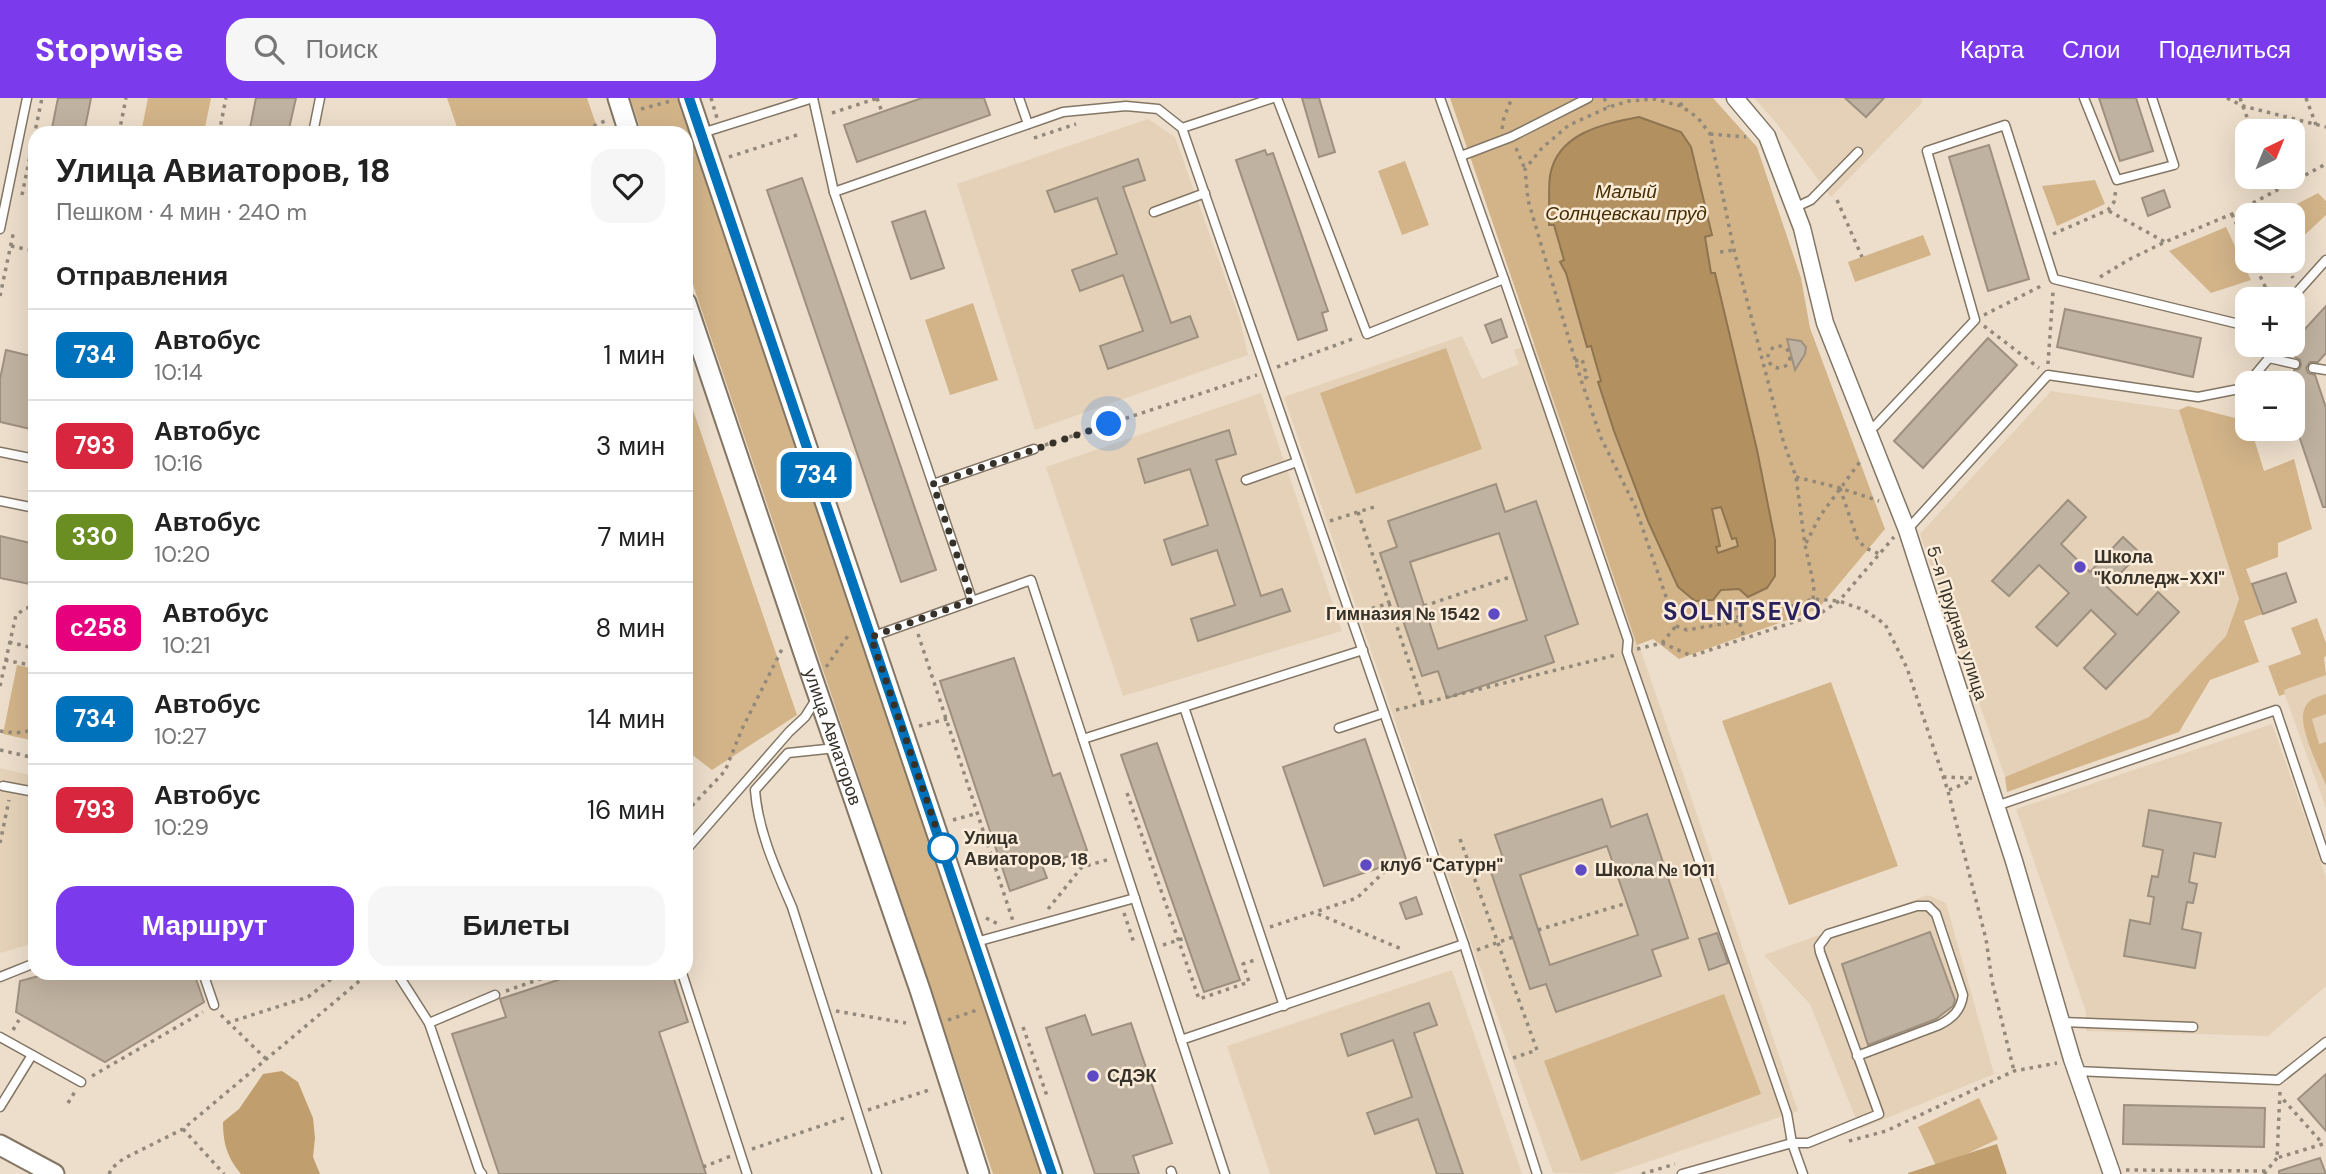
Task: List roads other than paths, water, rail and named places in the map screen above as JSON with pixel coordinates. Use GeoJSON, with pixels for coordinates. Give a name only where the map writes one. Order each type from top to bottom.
{"type":"FeatureCollection","features":[{"type":"Feature","properties":{"kind":"street"},"geometry":{"type":"LineString","coordinates":[[618,98],[627,126]]}},
{"type":"Feature","properties":{"kind":"street","name":"5-я Прудная улица"},"geometry":{"type":"LineString","coordinates":[[1735,98],[1767,136],[1802,228],[1825,323],[1906,527],[1996,806],[2074,1065],[2117,1171]]}},
{"type":"Feature","properties":{"kind":"street"},"geometry":{"type":"LineString","coordinates":[[680,99],[701,133],[862,632],[948,864],[1052,1174]]}},
{"type":"Feature","properties":{"kind":"street","name":"улица Авиаторов"},"geometry":{"type":"LineString","coordinates":[[693,324],[920,990],[979,1174]]}},
{"type":"Feature","properties":{"kind":"street"},"geometry":{"type":"LineString","coordinates":[[0,1145],[54,1174]]}},
{"type":"Feature","properties":{"kind":"lane"},"geometry":{"type":"LineString","coordinates":[[0,229],[27,98]]}},
{"type":"Feature","properties":{"kind":"lane"},"geometry":{"type":"LineString","coordinates":[[314,126],[320,98]]}},
{"type":"Feature","properties":{"kind":"lane"},"geometry":{"type":"LineString","coordinates":[[701,133],[813,98],[834,192],[972,600]]}},
{"type":"Feature","properties":{"kind":"lane"},"geometry":{"type":"LineString","coordinates":[[1019,98],[1028,124]]}},
{"type":"Feature","properties":{"kind":"lane"},"geometry":{"type":"LineString","coordinates":[[1182,128],[1275,98],[1367,334],[1504,279]]}},
{"type":"Feature","properties":{"kind":"lane"},"geometry":{"type":"LineString","coordinates":[[1440,98],[1628,640],[1627,652],[1787,1114],[1792,1143],[1802,1174]]}},
{"type":"Feature","properties":{"kind":"lane"},"geometry":{"type":"LineString","coordinates":[[1461,156],[1511,137],[1588,98]]}},
{"type":"Feature","properties":{"kind":"lane"},"geometry":{"type":"LineString","coordinates":[[2084,98],[2117,180],[2174,165],[2152,98]]}},
{"type":"Feature","properties":{"kind":"lane"},"geometry":{"type":"LineString","coordinates":[[834,192],[1063,111],[1126,106],[1157,109],[1182,128],[1466,949],[1537,1174]]}},
{"type":"Feature","properties":{"kind":"lane"},"geometry":{"type":"LineString","coordinates":[[1866,427],[1875,426],[1975,320],[1927,151],[2005,125],[2054,279],[2235,323]]}},
{"type":"Feature","properties":{"kind":"lane"},"geometry":{"type":"LineString","coordinates":[[1794,208],[1811,200],[1857,152]]}},
{"type":"Feature","properties":{"kind":"lane"},"geometry":{"type":"LineString","coordinates":[[1154,212],[1205,193]]}},
{"type":"Feature","properties":{"kind":"lane"},"geometry":{"type":"LineString","coordinates":[[2303,287],[2326,260]]}},
{"type":"Feature","properties":{"kind":"lane"},"geometry":{"type":"LineString","coordinates":[[2258,371],[2269,358],[2295,363]]}},
{"type":"Feature","properties":{"kind":"lane"},"geometry":{"type":"LineString","coordinates":[[2313,368],[2326,370]]}},
{"type":"Feature","properties":{"kind":"lane"},"geometry":{"type":"LineString","coordinates":[[1906,527],[2048,375],[2198,397],[2235,390]]}},
{"type":"Feature","properties":{"kind":"lane"},"geometry":{"type":"LineString","coordinates":[[933,484],[1034,449]]}},
{"type":"Feature","properties":{"kind":"lane"},"geometry":{"type":"LineString","coordinates":[[0,452],[28,458]]}},
{"type":"Feature","properties":{"kind":"lane"},"geometry":{"type":"LineString","coordinates":[[1246,481],[1297,462]]}},
{"type":"Feature","properties":{"kind":"lane"},"geometry":{"type":"LineString","coordinates":[[0,501],[28,507]]}},
{"type":"Feature","properties":{"kind":"lane"},"geometry":{"type":"LineString","coordinates":[[862,632],[1031,580],[1225,1174]]}},
{"type":"Feature","properties":{"kind":"lane"},"geometry":{"type":"LineString","coordinates":[[1083,739],[1363,650]]}},
{"type":"Feature","properties":{"kind":"lane"},"geometry":{"type":"LineString","coordinates":[[693,842],[805,717],[819,695]]}},
{"type":"Feature","properties":{"kind":"lane"},"geometry":{"type":"LineString","coordinates":[[1184,707],[1284,1006]]}},
{"type":"Feature","properties":{"kind":"lane"},"geometry":{"type":"LineString","coordinates":[[1996,806],[2276,710],[2326,859]]}},
{"type":"Feature","properties":{"kind":"lane"},"geometry":{"type":"LineString","coordinates":[[1339,728],[1384,713]]}},
{"type":"Feature","properties":{"kind":"lane"},"geometry":{"type":"LineString","coordinates":[[836,748],[788,753],[755,790],[756,811],[774,865],[792,907],[877,1174]]}},
{"type":"Feature","properties":{"kind":"lane"},"geometry":{"type":"LineString","coordinates":[[7,786],[28,790]]}},
{"type":"Feature","properties":{"kind":"lane"},"geometry":{"type":"LineString","coordinates":[[2316,832],[2326,828]]}},
{"type":"Feature","properties":{"kind":"lane"},"geometry":{"type":"LineString","coordinates":[[973,943],[1135,898]]}},
{"type":"Feature","properties":{"kind":"lane"},"geometry":{"type":"LineString","coordinates":[[1682,1174],[1792,1143],[1808,1143],[1879,1114],[1857,1056],[1820,952],[1822,939],[1828,934],[1905,909],[1927,906],[1936,914],[1963,995],[1961,1005],[1939,1026],[1857,1056]]}},
{"type":"Feature","properties":{"kind":"lane"},"geometry":{"type":"LineString","coordinates":[[1181,1040],[1424,958],[1466,949]]}},
{"type":"Feature","properties":{"kind":"lane"},"geometry":{"type":"LineString","coordinates":[[0,977],[28,966]]}},
{"type":"Feature","properties":{"kind":"lane"},"geometry":{"type":"LineString","coordinates":[[205,980],[214,1005]]}},
{"type":"Feature","properties":{"kind":"lane"},"geometry":{"type":"LineString","coordinates":[[401,980],[429,1023],[482,1174]]}},
{"type":"Feature","properties":{"kind":"lane"},"geometry":{"type":"LineString","coordinates":[[684,980],[747,1174]]}},
{"type":"Feature","properties":{"kind":"lane"},"geometry":{"type":"LineString","coordinates":[[429,1023],[495,995]]}},
{"type":"Feature","properties":{"kind":"lane"},"geometry":{"type":"LineString","coordinates":[[2062,1022],[2193,1027]]}},
{"type":"Feature","properties":{"kind":"lane"},"geometry":{"type":"LineString","coordinates":[[0,1037],[81,1082]]}},
{"type":"Feature","properties":{"kind":"lane"},"geometry":{"type":"LineString","coordinates":[[2074,1065],[2278,1080],[2326,1042]]}},
{"type":"Feature","properties":{"kind":"lane"},"geometry":{"type":"LineString","coordinates":[[0,1107],[32,1055]]}},
{"type":"Feature","properties":{"kind":"water","name":"Малый Солнцевскаи пруд"},"geometry":{"type":"Polygon","coordinates":[[[1639,117],[1681,132],[1691,147],[1712,235],[1705,237],[1711,273],[1715,273],[1757,450],[1775,540],[1775,576],[1767,588],[1748,597],[1739,589],[1721,590],[1713,600],[1695,601],[1678,587],[1648,521],[1614,431],[1598,382],[1601,381],[1591,346],[1587,347],[1566,273],[1560,262],[1564,260],[1554,225],[1549,225],[1549,188],[1554,161],[1572,140],[1584,133],[1639,117]],[[1721,507],[1712,509],[1720,546],[1716,547],[1718,553],[1738,546],[1736,538],[1732,539],[1721,507]]]}},
{"type":"Feature","properties":{"kind":"place","name":"Школа \"Колледж-XXI\""},"geometry":{"type":"Point","coordinates":[2080,567]}},
{"type":"Feature","properties":{"kind":"place","name":"Гимназия № 1542"},"geometry":{"type":"Point","coordinates":[1494,614]}},
{"type":"Feature","properties":{"kind":"place","name":"Улица Авиаторов, 18"},"geometry":{"type":"Point","coordinates":[943,848]}},
{"type":"Feature","properties":{"kind":"place","name":"клуб \"Сатурн\""},"geometry":{"type":"Point","coordinates":[1366,865]}},
{"type":"Feature","properties":{"kind":"place","name":"Школа № 1011"},"geometry":{"type":"Point","coordinates":[1581,870]}},
{"type":"Feature","properties":{"kind":"place","name":"СДЭК"},"geometry":{"type":"Point","coordinates":[1093,1076]}},
{"type":"Feature","properties":{"kind":"district","name":"SOLNTSEVO"},"geometry":{"type":"Point","coordinates":[1743,612]}}]}
